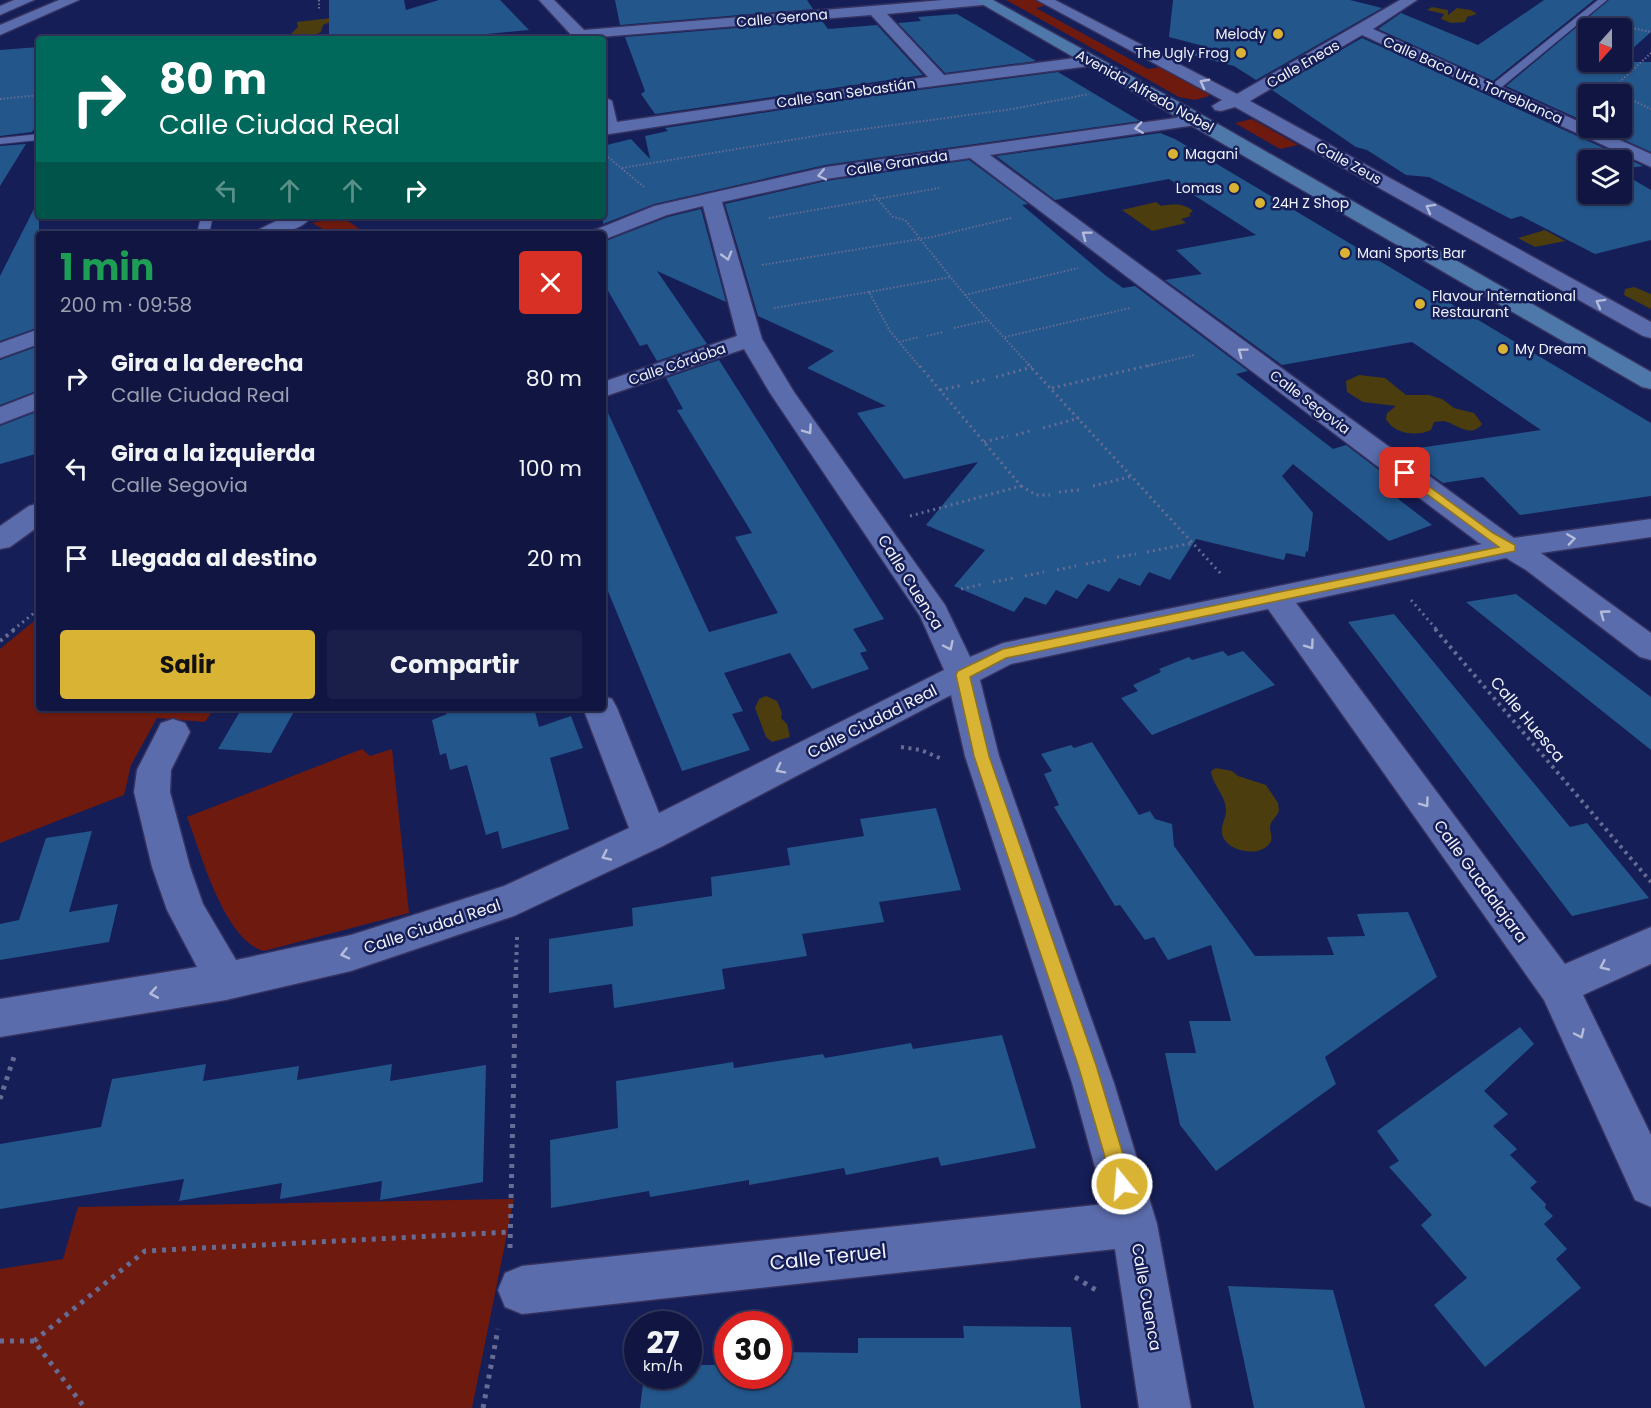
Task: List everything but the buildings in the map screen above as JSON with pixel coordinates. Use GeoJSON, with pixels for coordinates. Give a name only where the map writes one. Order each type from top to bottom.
{"type":"FeatureCollection","features":[{"type":"Feature","properties":{"kind":"main road","name":"Avenida Alfredo Nobel"},"geometry":{"type":"LineString","coordinates":[[982,0],[1194,118],[1651,382]]}},
{"type":"Feature","properties":{"kind":"street"},"geometry":{"type":"LineString","coordinates":[[0,11],[27,0]]}},
{"type":"Feature","properties":{"kind":"street"},"geometry":{"type":"LineString","coordinates":[[0,30],[72,0]]}},
{"type":"Feature","properties":{"kind":"street"},"geometry":{"type":"LineString","coordinates":[[546,0],[581,36]]}},
{"type":"Feature","properties":{"kind":"street","name":"Calle Gerona"},"geometry":{"type":"LineString","coordinates":[[593,36],[982,0]]}},
{"type":"Feature","properties":{"kind":"street","name":"Calle Zeus"},"geometry":{"type":"LineString","coordinates":[[1044,0],[1237,101],[1651,331]]}},
{"type":"Feature","properties":{"kind":"street","name":"Calle Eneas"},"geometry":{"type":"LineString","coordinates":[[1194,118],[1237,101],[1410,0]]}},
{"type":"Feature","properties":{"kind":"street"},"geometry":{"type":"LineString","coordinates":[[875,10],[940,80]]}},
{"type":"Feature","properties":{"kind":"street","name":"Calle Baco Urb. Torreblanca"},"geometry":{"type":"LineString","coordinates":[[1361,29],[1651,161]]}},
{"type":"Feature","properties":{"kind":"street","name":"Calle San Sebastián"},"geometry":{"type":"LineString","coordinates":[[607,129],[940,80],[1090,61]]}},
{"type":"Feature","properties":{"kind":"street","name":"Calle Granada"},"geometry":{"type":"LineString","coordinates":[[606,232],[661,210],[826,174],[1194,118]]}},
{"type":"Feature","properties":{"kind":"street","name":"Calle Segovia"},"geometry":{"type":"LineString","coordinates":[[973,152],[1489,536],[1536,563],[1651,649]]}},
{"type":"Feature","properties":{"kind":"street","name":"Calle Cuenca"},"geometry":{"type":"LineString","coordinates":[[711,199],[750,339],[782,393],[934,613],[963,675],[982,756],[1092,1083],[1134,1224],[1165,1408]]}},
{"type":"Feature","properties":{"kind":"street"},"geometry":{"type":"LineString","coordinates":[[271,231],[296,219]]}},
{"type":"Feature","properties":{"kind":"street"},"geometry":{"type":"LineString","coordinates":[[0,351],[36,337]]}},
{"type":"Feature","properties":{"kind":"street","name":"Calle Córdoba"},"geometry":{"type":"LineString","coordinates":[[606,389],[750,339]]}},
{"type":"Feature","properties":{"kind":"street"},"geometry":{"type":"LineString","coordinates":[[0,416],[36,401]]}},
{"type":"Feature","properties":{"kind":"street"},"geometry":{"type":"LineString","coordinates":[[0,540],[36,514]]}},
{"type":"Feature","properties":{"kind":"street","name":"Calle Ciudad Real"},"geometry":{"type":"LineString","coordinates":[[0,1018],[226,981],[351,953],[504,903],[650,835],[1003,654],[1510,548],[1651,528]]}},
{"type":"Feature","properties":{"kind":"street","name":"Calle Guadalajara"},"geometry":{"type":"LineString","coordinates":[[1276,598],[1558,987],[1651,1184]]}},
{"type":"Feature","properties":{"kind":"street"},"geometry":{"type":"LineString","coordinates":[[601,711],[650,835]]}},
{"type":"Feature","properties":{"kind":"street"},"geometry":{"type":"LineString","coordinates":[[173,732],[154,770],[152,792],[171,867],[186,910],[226,981]]}},
{"type":"Feature","properties":{"kind":"street"},"geometry":{"type":"LineString","coordinates":[[1558,987],[1651,945]]}},
{"type":"Feature","properties":{"kind":"street","name":"Calle Teruel"},"geometry":{"type":"LineString","coordinates":[[510,1290],[1134,1224]]}},
{"type":"Feature","properties":{"kind":"lane"},"geometry":{"type":"LineString","coordinates":[[1493,89],[1603,0]]}},
{"type":"Feature","properties":{"kind":"lane"},"geometry":{"type":"LineString","coordinates":[[0,141],[36,138]]}},
{"type":"Feature","properties":{"kind":"path"},"geometry":{"type":"LineString","coordinates":[[319,0],[319,9]]}},
{"type":"Feature","properties":{"kind":"path"},"geometry":{"type":"LineString","coordinates":[[1617,84],[1651,53]]}},
{"type":"Feature","properties":{"kind":"path"},"geometry":{"type":"LineString","coordinates":[[622,168],[828,134],[1012,109],[1091,94]]}},
{"type":"Feature","properties":{"kind":"path"},"geometry":{"type":"LineString","coordinates":[[0,99],[36,95]]}},
{"type":"Feature","properties":{"kind":"path"},"geometry":{"type":"LineString","coordinates":[[1632,100],[1651,109]]}},
{"type":"Feature","properties":{"kind":"path"},"geometry":{"type":"LineString","coordinates":[[606,155],[647,190]]}},
{"type":"Feature","properties":{"kind":"path"},"geometry":{"type":"LineString","coordinates":[[761,219],[879,201],[946,187]]}},
{"type":"Feature","properties":{"kind":"path"},"geometry":{"type":"LineString","coordinates":[[873,193],[893,217],[905,220],[965,295],[1226,578]]}},
{"type":"Feature","properties":{"kind":"path"},"geometry":{"type":"LineString","coordinates":[[763,265],[918,239],[1017,217]]}},
{"type":"Feature","properties":{"kind":"path"},"geometry":{"type":"LineString","coordinates":[[965,295],[1086,266]]}},
{"type":"Feature","properties":{"kind":"path"},"geometry":{"type":"LineString","coordinates":[[776,308],[951,278]]}},
{"type":"Feature","properties":{"kind":"path"},"geometry":{"type":"LineString","coordinates":[[869,292],[890,331],[1021,486],[1036,495],[1050,495]]}},
{"type":"Feature","properties":{"kind":"path"},"geometry":{"type":"LineString","coordinates":[[1005,337],[1139,306]]}},
{"type":"Feature","properties":{"kind":"path"},"geometry":{"type":"LineString","coordinates":[[954,328],[989,320]]}},
{"type":"Feature","properties":{"kind":"path"},"geometry":{"type":"LineString","coordinates":[[927,336],[943,332]]}},
{"type":"Feature","properties":{"kind":"path"},"geometry":{"type":"LineString","coordinates":[[899,342],[919,337]]}},
{"type":"Feature","properties":{"kind":"path"},"geometry":{"type":"LineString","coordinates":[[1051,388],[1202,353]]}},
{"type":"Feature","properties":{"kind":"path"},"geometry":{"type":"LineString","coordinates":[[996,377],[1032,367]]}},
{"type":"Feature","properties":{"kind":"path"},"geometry":{"type":"LineString","coordinates":[[971,383],[987,379]]}},
{"type":"Feature","properties":{"kind":"path"},"geometry":{"type":"LineString","coordinates":[[940,390],[963,385]]}},
{"type":"Feature","properties":{"kind":"path"},"geometry":{"type":"LineString","coordinates":[[1043,428],[1078,418]]}},
{"type":"Feature","properties":{"kind":"path"},"geometry":{"type":"LineString","coordinates":[[1016,435],[1033,430]]}},
{"type":"Feature","properties":{"kind":"path"},"geometry":{"type":"LineString","coordinates":[[984,442],[1008,436]]}},
{"type":"Feature","properties":{"kind":"path"},"geometry":{"type":"LineString","coordinates":[[1093,486],[1133,476]]}},
{"type":"Feature","properties":{"kind":"path"},"geometry":{"type":"LineString","coordinates":[[906,517],[1021,486]]}},
{"type":"Feature","properties":{"kind":"path"},"geometry":{"type":"LineString","coordinates":[[1059,492],[1079,490]]}},
{"type":"Feature","properties":{"kind":"path"},"geometry":{"type":"LineString","coordinates":[[1147,552],[1193,543]]}},
{"type":"Feature","properties":{"kind":"path"},"geometry":{"type":"LineString","coordinates":[[1117,557],[1136,554]]}},
{"type":"Feature","properties":{"kind":"path"},"geometry":{"type":"LineString","coordinates":[[1086,564],[1106,560]]}},
{"type":"Feature","properties":{"kind":"path"},"geometry":{"type":"LineString","coordinates":[[1057,570],[1076,566]]}},
{"type":"Feature","properties":{"kind":"path"},"geometry":{"type":"LineString","coordinates":[[1025,576],[1044,572]]}},
{"type":"Feature","properties":{"kind":"path","name":"Calle Huesca"},"geometry":{"type":"LineString","coordinates":[[1387,572],[1651,882]]}},
{"type":"Feature","properties":{"kind":"path"},"geometry":{"type":"LineString","coordinates":[[993,582],[1014,578]]}},
{"type":"Feature","properties":{"kind":"path"},"geometry":{"type":"LineString","coordinates":[[0,641],[36,611]]}},
{"type":"Feature","properties":{"kind":"path"},"geometry":{"type":"LineString","coordinates":[[896,748],[921,750],[946,762]]}},
{"type":"Feature","properties":{"kind":"path"},"geometry":{"type":"LineString","coordinates":[[483,1408],[510,1290],[517,931]]}},
{"type":"Feature","properties":{"kind":"path"},"geometry":{"type":"LineString","coordinates":[[0,1099],[16,1050]]}},
{"type":"Feature","properties":{"kind":"path"},"geometry":{"type":"LineString","coordinates":[[0,1341],[34,1341],[145,1251],[510,1232]]}},
{"type":"Feature","properties":{"kind":"path"},"geometry":{"type":"LineString","coordinates":[[1067,1274],[1085,1282],[1102,1294]]}},
{"type":"Feature","properties":{"kind":"path"},"geometry":{"type":"LineString","coordinates":[[34,1341],[85,1408]]}},
{"type":"Feature","properties":{"kind":"shaded area"},"geometry":{"type":"Polygon","coordinates":[[[1006,0],[1037,0],[1047,5],[1036,8],[1148,69],[1161,67],[1208,92],[1209,96],[1195,100],[1179,97],[1006,0]]]}},
{"type":"Feature","properties":{"kind":"shaded area"},"geometry":{"type":"Polygon","coordinates":[[[1432,7],[1448,10],[1448,15],[1457,8],[1471,10],[1477,14],[1467,17],[1465,22],[1451,23],[1441,19],[1444,14],[1427,10],[1432,7]]]}},
{"type":"Feature","properties":{"kind":"shaded area"},"geometry":{"type":"Polygon","coordinates":[[[331,18],[332,21],[323,25],[321,32],[310,36],[291,34],[298,27],[297,22],[331,18]]]}},
{"type":"Feature","properties":{"kind":"shaded area"},"geometry":{"type":"Polygon","coordinates":[[[1252,119],[1298,145],[1280,149],[1235,123],[1252,119]]]}},
{"type":"Feature","properties":{"kind":"shaded area"},"geometry":{"type":"Polygon","coordinates":[[[1156,202],[1161,206],[1182,205],[1193,211],[1189,214],[1191,216],[1181,219],[1186,223],[1152,231],[1122,210],[1156,202]]]}},
{"type":"Feature","properties":{"kind":"shaded area"},"geometry":{"type":"Polygon","coordinates":[[[328,219],[344,219],[362,231],[327,231],[312,223],[328,219]]]}},
{"type":"Feature","properties":{"kind":"shaded area"},"geometry":{"type":"Polygon","coordinates":[[[1545,230],[1565,241],[1535,247],[1518,238],[1545,230]]]}},
{"type":"Feature","properties":{"kind":"shaded area"},"geometry":{"type":"Polygon","coordinates":[[[1634,287],[1651,294],[1651,309],[1624,295],[1625,289],[1634,287]]]}},
{"type":"Feature","properties":{"kind":"shaded area"},"geometry":{"type":"Polygon","coordinates":[[[1359,375],[1385,378],[1406,395],[1429,395],[1442,399],[1454,408],[1474,413],[1482,424],[1473,430],[1468,430],[1443,421],[1434,422],[1431,430],[1425,432],[1412,434],[1400,431],[1386,419],[1387,413],[1396,406],[1363,402],[1347,392],[1346,381],[1359,375]]]}},
{"type":"Feature","properties":{"kind":"shaded area"},"geometry":{"type":"Polygon","coordinates":[[[36,619],[36,711],[212,711],[205,722],[157,718],[131,765],[124,795],[0,843],[0,649],[36,619]]]}},
{"type":"Feature","properties":{"kind":"shaded area"},"geometry":{"type":"Polygon","coordinates":[[[766,696],[777,701],[782,713],[781,718],[787,724],[790,737],[772,742],[766,737],[755,708],[759,699],[766,696]]]}},
{"type":"Feature","properties":{"kind":"shaded area"},"geometry":{"type":"Polygon","coordinates":[[[362,749],[370,756],[392,749],[409,913],[264,951],[250,944],[237,930],[216,893],[187,817],[362,749]]]}},
{"type":"Feature","properties":{"kind":"shaded area"},"geometry":{"type":"Polygon","coordinates":[[[1216,768],[1232,771],[1238,776],[1266,785],[1278,803],[1279,811],[1270,825],[1271,841],[1261,850],[1239,850],[1232,847],[1223,837],[1226,810],[1224,800],[1212,776],[1211,771],[1216,768]]]}},
{"type":"Feature","properties":{"kind":"shaded area"},"geometry":{"type":"Polygon","coordinates":[[[514,1199],[472,1408],[0,1408],[0,1269],[63,1259],[78,1207],[514,1199]]]}},
{"type":"Feature","properties":{"kind":"place","name":"Melody"},"geometry":{"type":"Point","coordinates":[1278,34]}},
{"type":"Feature","properties":{"kind":"place","name":"The Ugly Frog"},"geometry":{"type":"Point","coordinates":[1241,53]}},
{"type":"Feature","properties":{"kind":"place","name":"Magani"},"geometry":{"type":"Point","coordinates":[1173,154]}},
{"type":"Feature","properties":{"kind":"place","name":"Lomas"},"geometry":{"type":"Point","coordinates":[1234,188]}},
{"type":"Feature","properties":{"kind":"place","name":"24H Z Shop"},"geometry":{"type":"Point","coordinates":[1260,203]}},
{"type":"Feature","properties":{"kind":"place","name":"Mani Sports Bar"},"geometry":{"type":"Point","coordinates":[1345,253]}},
{"type":"Feature","properties":{"kind":"place","name":"Flavour International Restaurant"},"geometry":{"type":"Point","coordinates":[1420,304]}},
{"type":"Feature","properties":{"kind":"place","name":"My Dream"},"geometry":{"type":"Point","coordinates":[1503,349]}},
{"type":"Feature","properties":{"kind":"route"},"geometry":{"type":"LineString","coordinates":[[1122,1184],[1087,1065],[982,756],[963,675],[1003,654],[1510,548],[1489,536],[1405,473]]}}]}
